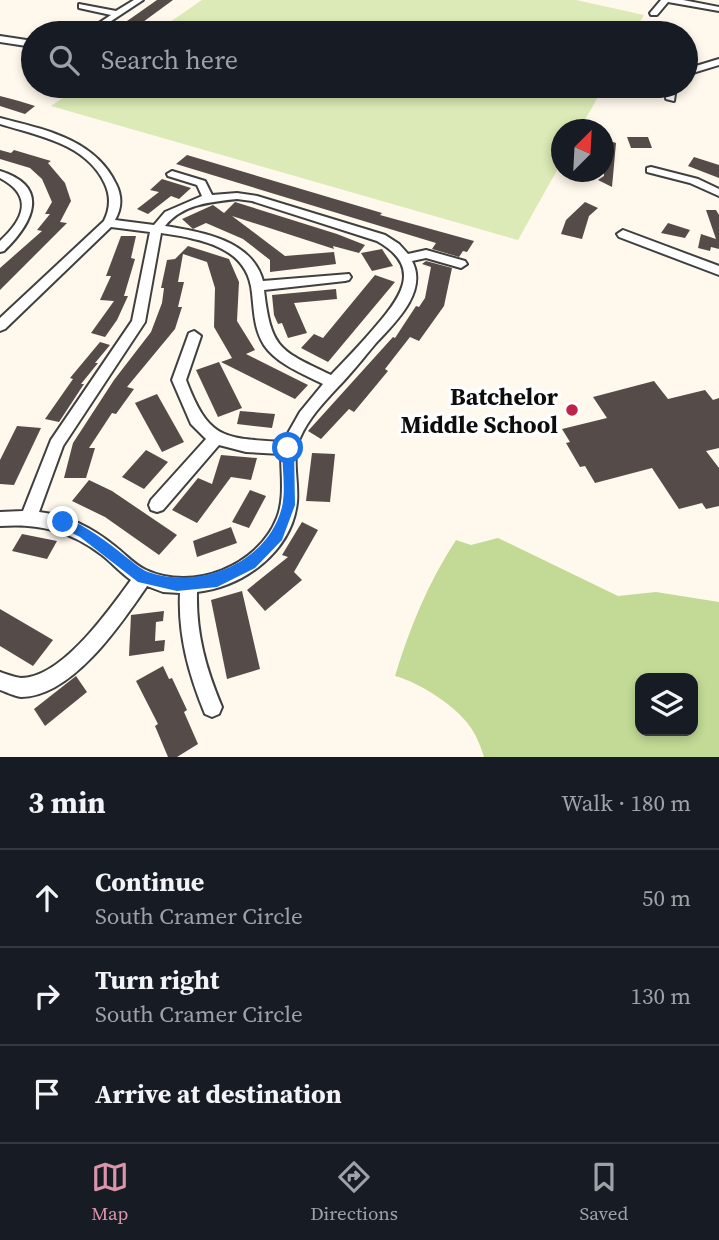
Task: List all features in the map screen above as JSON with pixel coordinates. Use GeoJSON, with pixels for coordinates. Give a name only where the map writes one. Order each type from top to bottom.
{"type":"FeatureCollection","features":[{"type":"Feature","properties":{"kind":"street"},"geometry":{"type":"LineString","coordinates":[[107,21],[139,0]]}},
{"type":"Feature","properties":{"kind":"street"},"geometry":{"type":"LineString","coordinates":[[654,13],[665,0]]}},
{"type":"Feature","properties":{"kind":"street"},"geometry":{"type":"LineString","coordinates":[[670,0],[719,9]]}},
{"type":"Feature","properties":{"kind":"street"},"geometry":{"type":"LineString","coordinates":[[82,6],[119,13]]}},
{"type":"Feature","properties":{"kind":"street"},"geometry":{"type":"LineString","coordinates":[[0,39],[21,42]]}},
{"type":"Feature","properties":{"kind":"street"},"geometry":{"type":"LineString","coordinates":[[698,69],[717,64]]}},
{"type":"Feature","properties":{"kind":"street"},"geometry":{"type":"LineString","coordinates":[[0,121],[60,140],[86,152],[96,160],[109,178],[116,200],[108,223],[0,326]]}},
{"type":"Feature","properties":{"kind":"street"},"geometry":{"type":"LineString","coordinates":[[651,170],[694,181],[719,193]]}},
{"type":"Feature","properties":{"kind":"street"},"geometry":{"type":"LineString","coordinates":[[0,174],[24,190],[28,205],[21,226],[0,248]]}},
{"type":"Feature","properties":{"kind":"street"},"geometry":{"type":"LineString","coordinates":[[172,174],[201,183],[208,197]]}},
{"type":"Feature","properties":{"kind":"street"},"geometry":{"type":"LineString","coordinates":[[0,519],[29,517],[75,527],[143,577],[165,583],[188,585],[217,581],[240,570],[259,556],[277,536],[289,505],[288,448],[301,419],[406,297],[412,281],[405,258],[393,245],[381,239],[253,198],[208,197],[175,210],[156,230],[138,323],[56,444],[29,517]]}},
{"type":"Feature","properties":{"kind":"street"},"geometry":{"type":"LineString","coordinates":[[108,223],[203,238],[232,249],[250,265],[258,286],[260,326],[269,342],[286,357],[334,383]]}},
{"type":"Feature","properties":{"kind":"street"},"geometry":{"type":"LineString","coordinates":[[623,234],[719,271]]}},
{"type":"Feature","properties":{"kind":"street"},"geometry":{"type":"LineString","coordinates":[[405,258],[426,254],[461,264]]}},
{"type":"Feature","properties":{"kind":"street"},"geometry":{"type":"LineString","coordinates":[[258,286],[345,277]]}},
{"type":"Feature","properties":{"kind":"street"},"geometry":{"type":"LineString","coordinates":[[194,336],[179,380],[201,429],[215,439],[233,444],[288,448]]}},
{"type":"Feature","properties":{"kind":"street"},"geometry":{"type":"LineString","coordinates":[[158,505],[215,439]]}},
{"type":"Feature","properties":{"kind":"street"},"geometry":{"type":"LineString","coordinates":[[0,681],[17,689],[25,689],[49,679],[100,638],[143,577]]}},
{"type":"Feature","properties":{"kind":"street"},"geometry":{"type":"LineString","coordinates":[[188,585],[187,619],[191,649],[199,680],[212,707]]}},
{"type":"Feature","properties":{"kind":"green space"},"geometry":{"type":"Polygon","coordinates":[[[202,0],[576,0],[644,15],[640,21],[171,21],[202,0]]]}},
{"type":"Feature","properties":{"kind":"green space"},"geometry":{"type":"Polygon","coordinates":[[[63,98],[597,98],[586,119],[551,119],[551,181],[518,240],[51,106],[63,98]]]}},
{"type":"Feature","properties":{"kind":"green space"},"geometry":{"type":"Polygon","coordinates":[[[498,538],[618,596],[656,592],[719,602],[719,757],[484,757],[475,734],[459,714],[427,690],[395,676],[421,606],[456,540],[471,545],[498,538]]]}},
{"type":"Feature","properties":{"kind":"building"},"geometry":{"type":"Polygon","coordinates":[[[157,0],[173,0],[144,21],[127,21],[157,0]]]}},
{"type":"Feature","properties":{"kind":"building"},"geometry":{"type":"Polygon","coordinates":[[[0,96],[35,106],[25,114],[0,106],[0,96]]]}},
{"type":"Feature","properties":{"kind":"building"},"geometry":{"type":"Polygon","coordinates":[[[627,137],[648,137],[652,148],[631,148],[627,137]]]}},
{"type":"Feature","properties":{"kind":"building"},"geometry":{"type":"Polygon","coordinates":[[[0,150],[11,153],[14,150],[51,161],[48,163],[65,183],[71,201],[60,222],[67,223],[0,290],[0,268],[42,231],[37,230],[50,214],[45,214],[52,202],[42,179],[30,168],[0,159],[0,150]]]}},
{"type":"Feature","properties":{"kind":"building"},"geometry":{"type":"Polygon","coordinates":[[[187,155],[474,241],[467,252],[463,251],[459,257],[432,249],[436,243],[176,164],[187,155]]]}},
{"type":"Feature","properties":{"kind":"building"},"geometry":{"type":"Polygon","coordinates":[[[694,157],[719,165],[719,178],[688,166],[694,157]]]}},
{"type":"Feature","properties":{"kind":"building"},"geometry":{"type":"Polygon","coordinates":[[[162,179],[191,188],[179,199],[171,196],[148,214],[137,209],[159,192],[150,190],[162,179]]]}},
{"type":"Feature","properties":{"kind":"building"},"geometry":{"type":"Polygon","coordinates":[[[235,202],[365,245],[359,253],[333,246],[334,249],[232,216],[285,256],[334,252],[336,264],[270,272],[270,260],[243,239],[206,223],[193,229],[182,219],[213,205],[224,213],[235,202]]]}},
{"type":"Feature","properties":{"kind":"building"},"geometry":{"type":"Polygon","coordinates":[[[585,202],[598,208],[589,216],[582,239],[561,234],[566,220],[585,202]]]}},
{"type":"Feature","properties":{"kind":"building"},"geometry":{"type":"Polygon","coordinates":[[[706,210],[716,210],[719,215],[719,249],[711,247],[710,251],[698,248],[701,234],[716,239],[706,210]]]}},
{"type":"Feature","properties":{"kind":"building"},"geometry":{"type":"Polygon","coordinates":[[[668,223],[690,230],[685,238],[661,233],[668,223]]]}},
{"type":"Feature","properties":{"kind":"building"},"geometry":{"type":"Polygon","coordinates":[[[121,236],[136,236],[131,258],[135,259],[124,296],[128,296],[117,320],[105,337],[91,333],[114,301],[100,300],[111,276],[106,276],[121,236]]]}},
{"type":"Feature","properties":{"kind":"building"},"geometry":{"type":"Polygon","coordinates":[[[188,246],[229,259],[239,282],[237,321],[255,350],[246,354],[308,385],[295,399],[221,362],[232,358],[214,327],[215,288],[207,262],[183,254],[178,282],[184,282],[178,307],[182,307],[175,329],[127,387],[134,389],[116,414],[112,413],[89,448],[95,448],[86,478],[64,478],[73,443],[114,380],[151,332],[162,303],[164,288],[161,288],[167,260],[175,259],[188,246]]]}},
{"type":"Feature","properties":{"kind":"building"},"geometry":{"type":"Polygon","coordinates":[[[382,249],[393,266],[372,271],[361,253],[382,249]]]}},
{"type":"Feature","properties":{"kind":"building"},"geometry":{"type":"Polygon","coordinates":[[[426,261],[452,268],[444,306],[419,341],[410,337],[385,369],[388,371],[354,412],[349,409],[321,439],[308,431],[393,337],[395,338],[416,306],[419,307],[425,298],[431,267],[422,264],[426,261]]]}},
{"type":"Feature","properties":{"kind":"building"},"geometry":{"type":"Polygon","coordinates":[[[375,275],[395,282],[328,362],[301,348],[314,334],[323,338],[375,275]]]}},
{"type":"Feature","properties":{"kind":"building"},"geometry":{"type":"Polygon","coordinates":[[[336,289],[337,299],[294,303],[307,333],[288,338],[282,323],[278,324],[274,315],[272,295],[336,289]]]}},
{"type":"Feature","properties":{"kind":"building"},"geometry":{"type":"Polygon","coordinates":[[[100,342],[110,345],[81,384],[84,384],[59,422],[45,419],[73,379],[70,378],[100,342]]]}},
{"type":"Feature","properties":{"kind":"building"},"geometry":{"type":"Polygon","coordinates":[[[219,362],[242,408],[218,417],[196,370],[219,362]]]}},
{"type":"Feature","properties":{"kind":"building"},"geometry":{"type":"Polygon","coordinates":[[[654,381],[668,399],[705,390],[713,400],[719,398],[719,448],[706,451],[719,468],[719,506],[706,509],[702,503],[679,509],[652,468],[595,483],[585,466],[580,467],[566,443],[570,442],[562,429],[607,418],[593,397],[654,381]]]}},
{"type":"Feature","properties":{"kind":"building"},"geometry":{"type":"Polygon","coordinates":[[[157,394],[184,442],[162,452],[135,403],[157,394]]]}},
{"type":"Feature","properties":{"kind":"building"},"geometry":{"type":"Polygon","coordinates":[[[240,411],[275,414],[272,428],[237,424],[240,411]]]}},
{"type":"Feature","properties":{"kind":"building"},"geometry":{"type":"Polygon","coordinates":[[[17,426],[41,428],[14,485],[0,484],[0,460],[17,426]]]}},
{"type":"Feature","properties":{"kind":"building"},"geometry":{"type":"Polygon","coordinates":[[[146,450],[168,462],[144,489],[122,477],[146,450]]]}},
{"type":"Feature","properties":{"kind":"building"},"geometry":{"type":"Polygon","coordinates":[[[312,453],[335,454],[330,502],[306,501],[312,453]]]}},
{"type":"Feature","properties":{"kind":"building"},"geometry":{"type":"Polygon","coordinates":[[[221,455],[257,458],[251,480],[231,477],[197,523],[172,510],[198,478],[212,484],[221,455]]]}},
{"type":"Feature","properties":{"kind":"building"},"geometry":{"type":"Polygon","coordinates":[[[89,480],[112,491],[177,535],[159,555],[105,517],[72,501],[89,480]]]}},
{"type":"Feature","properties":{"kind":"building"},"geometry":{"type":"Polygon","coordinates":[[[250,490],[266,496],[249,528],[232,522],[250,490]]]}},
{"type":"Feature","properties":{"kind":"building"},"geometry":{"type":"Polygon","coordinates":[[[302,522],[318,530],[294,572],[302,580],[265,611],[247,590],[288,557],[282,555],[302,522]]]}},
{"type":"Feature","properties":{"kind":"building"},"geometry":{"type":"Polygon","coordinates":[[[231,527],[237,543],[197,557],[193,541],[231,527]]]}},
{"type":"Feature","properties":{"kind":"building"},"geometry":{"type":"Polygon","coordinates":[[[22,534],[57,541],[47,559],[12,551],[22,534]]]}},
{"type":"Feature","properties":{"kind":"building"},"geometry":{"type":"Polygon","coordinates":[[[242,591],[260,669],[227,679],[211,600],[242,591]]]}},
{"type":"Feature","properties":{"kind":"building"},"geometry":{"type":"Polygon","coordinates":[[[0,609],[53,640],[33,666],[0,646],[0,609]]]}},
{"type":"Feature","properties":{"kind":"building"},"geometry":{"type":"Polygon","coordinates":[[[164,611],[163,621],[156,622],[155,641],[165,640],[164,651],[129,656],[131,615],[164,611]]]}},
{"type":"Feature","properties":{"kind":"building"},"geometry":{"type":"Polygon","coordinates":[[[163,666],[169,679],[172,678],[187,710],[184,712],[198,744],[177,757],[168,757],[155,726],[158,724],[136,681],[163,666]]]}},
{"type":"Feature","properties":{"kind":"building"},"geometry":{"type":"Polygon","coordinates":[[[76,676],[87,692],[45,726],[34,709],[76,676]]]}},
{"type":"Feature","properties":{"kind":"place","name":"Batchelor Middle School"},"geometry":{"type":"Point","coordinates":[572,410]}},
{"type":"Feature","properties":{"kind":"route"},"geometry":{"type":"LineString","coordinates":[[63,522],[85,533],[143,577],[188,585],[217,581],[250,564],[269,547],[283,525],[289,505],[288,448]]}}]}
